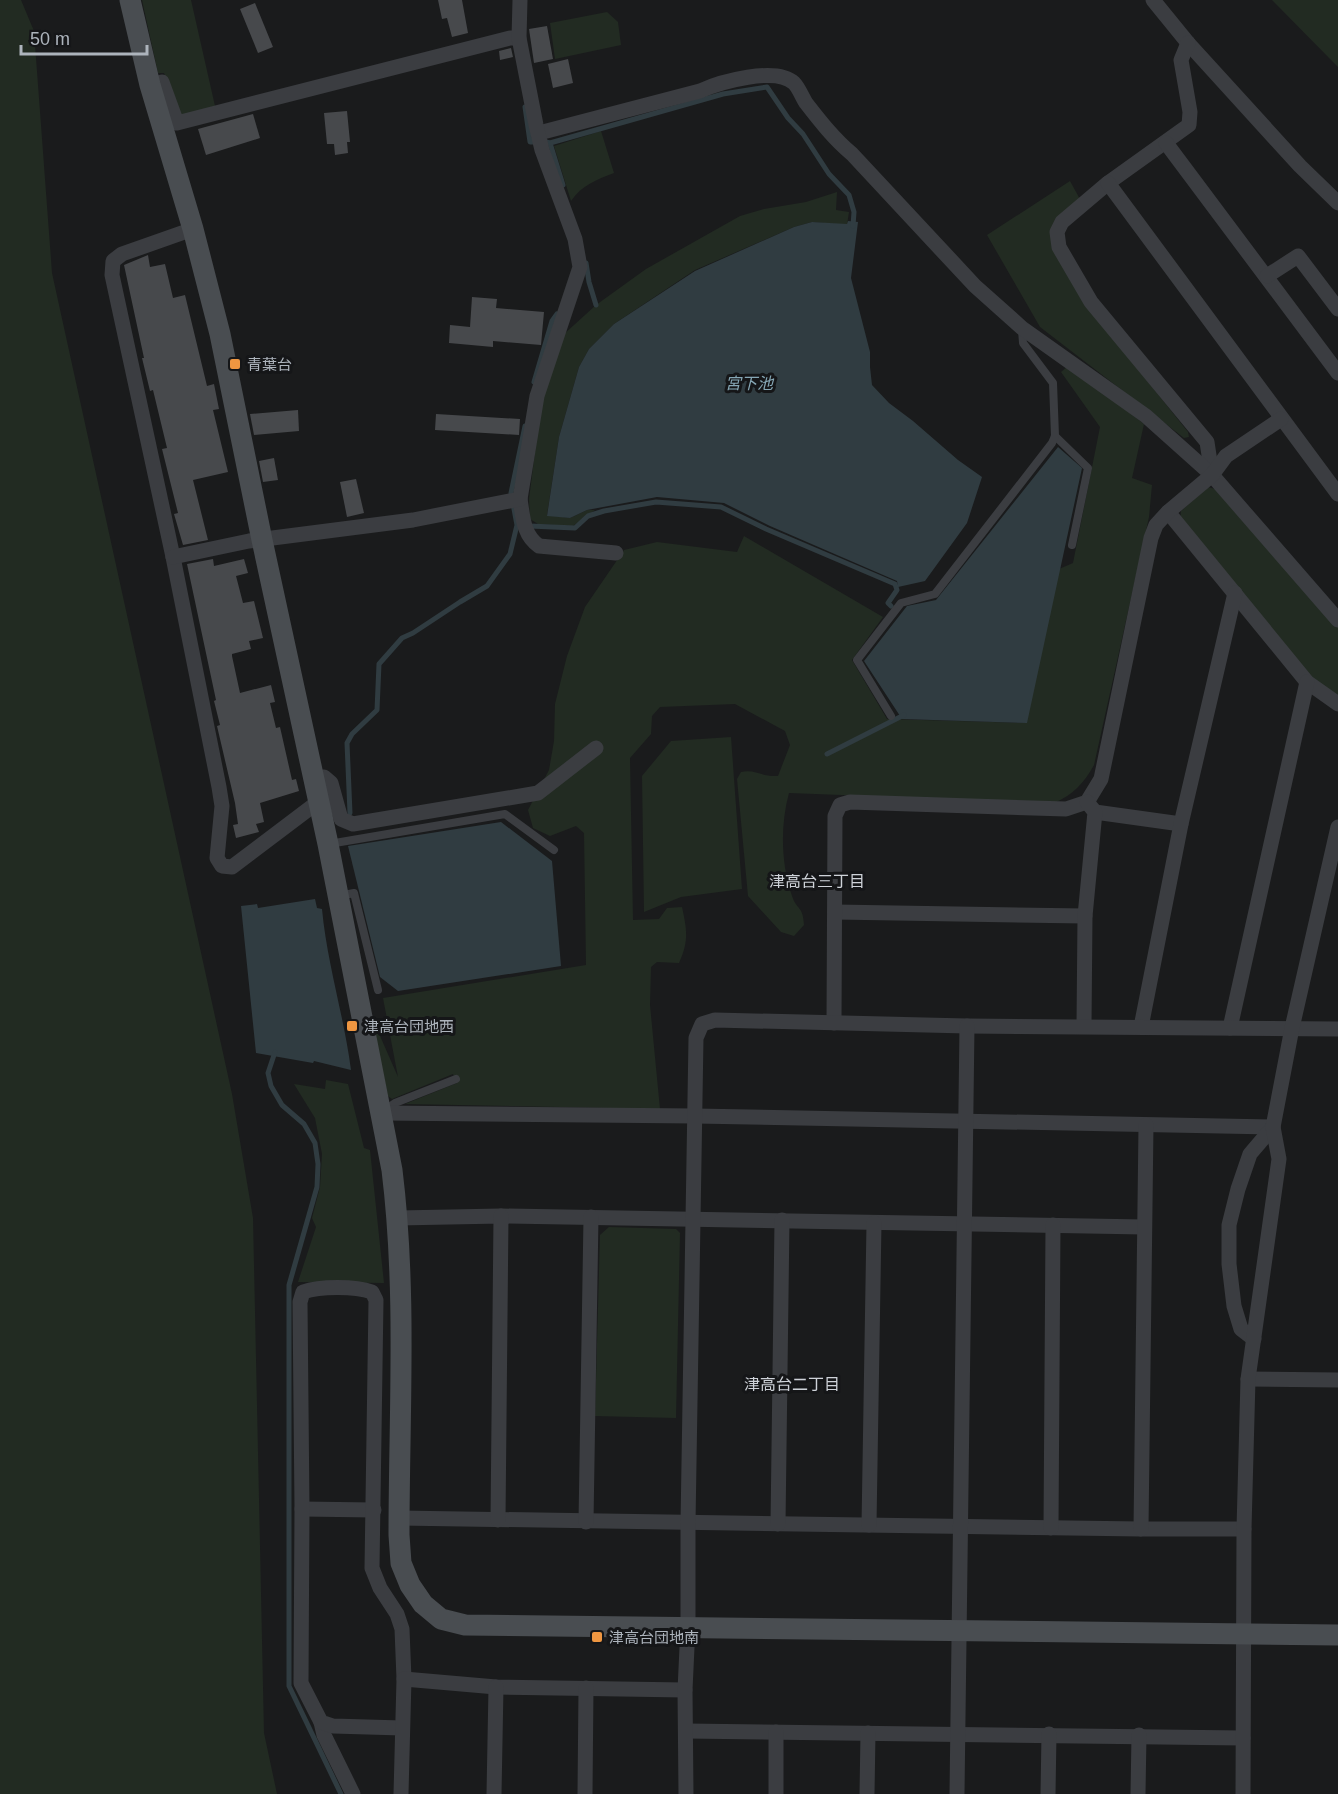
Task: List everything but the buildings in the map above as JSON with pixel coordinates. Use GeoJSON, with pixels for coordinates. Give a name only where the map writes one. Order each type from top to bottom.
{"type":"FeatureCollection","features":[{"type":"Feature","properties":{"kind":"street"},"geometry":{"type":"LineString","coordinates":[[130,0],[150,85],[193,229],[220,334],[328,844],[392,1170],[398,1218],[401,1276],[399,1518],[401,1563],[410,1585],[423,1604],[441,1619],[465,1625],[1338,1635]]}},
{"type":"Feature","properties":{"kind":"street"},"geometry":{"type":"LineString","coordinates":[[520,0],[515,38],[540,140],[575,239],[580,267],[537,396],[515,500],[531,540],[539,546],[616,553]]}},
{"type":"Feature","properties":{"kind":"street"},"geometry":{"type":"LineString","coordinates":[[1153,0],[1300,166],[1338,203]]}},
{"type":"Feature","properties":{"kind":"street"},"geometry":{"type":"LineString","coordinates":[[150,85],[162,82],[177,123],[515,38]]}},
{"type":"Feature","properties":{"kind":"street"},"geometry":{"type":"LineString","coordinates":[[1188,42],[1181,60],[1190,112],[1189,125],[1108,183],[1062,222],[1058,232],[1059,247],[1091,302],[1207,442],[1212,475]]}},
{"type":"Feature","properties":{"kind":"street"},"geometry":{"type":"LineString","coordinates":[[540,140],[700,91],[721,82],[756,76],[778,77],[793,82],[834,138],[852,154],[975,286],[1022,328],[1146,416],[1212,475],[1338,620]]}},
{"type":"Feature","properties":{"kind":"street"},"geometry":{"type":"LineString","coordinates":[[1166,143],[1338,373]]}},
{"type":"Feature","properties":{"kind":"street"},"geometry":{"type":"LineString","coordinates":[[1108,183],[1338,494]]}},
{"type":"Feature","properties":{"kind":"street"},"geometry":{"type":"LineString","coordinates":[[193,229],[122,254],[113,261],[112,274],[173,557],[219,787],[222,806],[217,858],[222,866],[232,867],[318,802]]}},
{"type":"Feature","properties":{"kind":"street"},"geometry":{"type":"LineString","coordinates":[[1267,276],[1298,256],[1338,309]]}},
{"type":"Feature","properties":{"kind":"street"},"geometry":{"type":"LineString","coordinates":[[1084,1025],[1091,807],[1101,779],[1150,538],[1156,525],[1168,512],[1212,475],[1226,456],[1281,419]]}},
{"type":"Feature","properties":{"kind":"street"},"geometry":{"type":"LineString","coordinates":[[173,557],[262,540],[413,520],[515,500]]}},
{"type":"Feature","properties":{"kind":"street"},"geometry":{"type":"LineString","coordinates":[[1168,512],[1307,682],[1338,704]]}},
{"type":"Feature","properties":{"kind":"street"},"geometry":{"type":"LineString","coordinates":[[1141,1027],[1182,824],[1235,593]]}},
{"type":"Feature","properties":{"kind":"street"},"geometry":{"type":"LineString","coordinates":[[1230,1028],[1307,682]]}},
{"type":"Feature","properties":{"kind":"street"},"geometry":{"type":"LineString","coordinates":[[313,778],[324,777],[331,783],[341,819],[353,824],[538,793],[597,748]]}},
{"type":"Feature","properties":{"kind":"street"},"geometry":{"type":"LineString","coordinates":[[834,1023],[835,816],[840,805],[850,802],[1066,809],[1091,807],[1182,824]]}},
{"type":"Feature","properties":{"kind":"street"},"geometry":{"type":"LineString","coordinates":[[1243,1794],[1244,1529],[1248,1379],[1279,1159],[1273,1127],[1338,826]]}},
{"type":"Feature","properties":{"kind":"street"},"geometry":{"type":"LineString","coordinates":[[835,912],[1086,916]]}},
{"type":"Feature","properties":{"kind":"street"},"geometry":{"type":"LineString","coordinates":[[686,1794],[685,1690],[688,1626],[696,1038],[702,1024],[715,1020],[967,1026],[1084,1025],[1338,1029]]}},
{"type":"Feature","properties":{"kind":"street"},"geometry":{"type":"LineString","coordinates":[[957,1794],[967,1026]]}},
{"type":"Feature","properties":{"kind":"street"},"geometry":{"type":"LineString","coordinates":[[381,1113],[695,1116],[1273,1127]]}},
{"type":"Feature","properties":{"kind":"street"},"geometry":{"type":"LineString","coordinates":[[1141,1529],[1146,1125]]}},
{"type":"Feature","properties":{"kind":"street"},"geometry":{"type":"LineString","coordinates":[[1254,1339],[1241,1329],[1234,1306],[1229,1264],[1230,1225],[1238,1188],[1250,1154],[1273,1127]]}},
{"type":"Feature","properties":{"kind":"street"},"geometry":{"type":"LineString","coordinates":[[498,1520],[501,1216]]}},
{"type":"Feature","properties":{"kind":"street"},"geometry":{"type":"LineString","coordinates":[[398,1218],[591,1217],[1144,1227]]}},
{"type":"Feature","properties":{"kind":"street"},"geometry":{"type":"LineString","coordinates":[[586,1522],[591,1217]]}},
{"type":"Feature","properties":{"kind":"street"},"geometry":{"type":"LineString","coordinates":[[778,1524],[782,1220]]}},
{"type":"Feature","properties":{"kind":"street"},"geometry":{"type":"LineString","coordinates":[[869,1525],[874,1223]]}},
{"type":"Feature","properties":{"kind":"street"},"geometry":{"type":"LineString","coordinates":[[1051,1528],[1053,1226]]}},
{"type":"Feature","properties":{"kind":"street"},"geometry":{"type":"LineString","coordinates":[[353,1794],[301,1683],[300,1302],[303,1292],[314,1288],[364,1289],[372,1292],[376,1300],[372,1568],[380,1588],[397,1614],[402,1629],[404,1679],[401,1794]]}},
{"type":"Feature","properties":{"kind":"street"},"geometry":{"type":"LineString","coordinates":[[1248,1379],[1338,1380]]}},
{"type":"Feature","properties":{"kind":"street"},"geometry":{"type":"LineString","coordinates":[[302,1509],[374,1509]]}},
{"type":"Feature","properties":{"kind":"street"},"geometry":{"type":"LineString","coordinates":[[399,1518],[1244,1529]]}},
{"type":"Feature","properties":{"kind":"street"},"geometry":{"type":"LineString","coordinates":[[404,1679],[496,1687],[685,1690]]}},
{"type":"Feature","properties":{"kind":"street"},"geometry":{"type":"LineString","coordinates":[[494,1794],[496,1687]]}},
{"type":"Feature","properties":{"kind":"street"},"geometry":{"type":"LineString","coordinates":[[585,1794],[586,1688]]}},
{"type":"Feature","properties":{"kind":"street"},"geometry":{"type":"LineString","coordinates":[[321,1722],[333,1726],[402,1728]]}},
{"type":"Feature","properties":{"kind":"street"},"geometry":{"type":"LineString","coordinates":[[686,1731],[1244,1738]]}},
{"type":"Feature","properties":{"kind":"street"},"geometry":{"type":"LineString","coordinates":[[776,1732],[776,1794]]}},
{"type":"Feature","properties":{"kind":"street"},"geometry":{"type":"LineString","coordinates":[[867,1794],[868,1733]]}},
{"type":"Feature","properties":{"kind":"street"},"geometry":{"type":"LineString","coordinates":[[1048,1794],[1049,1734]]}},
{"type":"Feature","properties":{"kind":"street"},"geometry":{"type":"LineString","coordinates":[[1138,1794],[1139,1735]]}},
{"type":"Feature","properties":{"kind":"lane"},"geometry":{"type":"LineString","coordinates":[[891,716],[857,660],[901,603],[935,594],[1052,443],[1055,436],[1053,383],[1023,343],[1022,328]]}},
{"type":"Feature","properties":{"kind":"lane"},"geometry":{"type":"LineString","coordinates":[[1055,436],[1088,468],[1072,545]]}},
{"type":"Feature","properties":{"kind":"lane"},"geometry":{"type":"LineString","coordinates":[[328,844],[506,814],[554,850]]}},
{"type":"Feature","properties":{"kind":"lane"},"geometry":{"type":"LineString","coordinates":[[337,896],[354,893],[378,990]]}},
{"type":"Feature","properties":{"kind":"lane"},"geometry":{"type":"LineString","coordinates":[[381,1113],[395,1102],[456,1079]]}},
{"type":"Feature","properties":{"kind":"shaded area"},"geometry":{"type":"Polygon","coordinates":[[[0,0],[21,0],[34,31],[52,273],[232,1094],[253,1218],[264,1733],[277,1794],[0,1794],[0,0]]]}},
{"type":"Feature","properties":{"kind":"shaded area"},"geometry":{"type":"Polygon","coordinates":[[[142,0],[191,0],[215,106],[180,117],[164,73],[158,73],[142,0]]]}},
{"type":"Feature","properties":{"kind":"shaded area"},"geometry":{"type":"Polygon","coordinates":[[[1272,0],[1338,0],[1338,67],[1272,0]]]}},
{"type":"Feature","properties":{"kind":"shaded area"},"geometry":{"type":"Polygon","coordinates":[[[607,12],[618,22],[621,45],[555,59],[550,23],[607,12]]]}},
{"type":"Feature","properties":{"kind":"shaded area"},"geometry":{"type":"Polygon","coordinates":[[[601,131],[614,173],[585,187],[571,201],[554,146],[601,131]]]}},
{"type":"Feature","properties":{"kind":"shaded area"},"geometry":{"type":"Polygon","coordinates":[[[1070,181],[1081,201],[1054,222],[1086,304],[1188,432],[1189,437],[1184,438],[1040,327],[987,235],[1070,181]]]}},
{"type":"Feature","properties":{"kind":"shaded area"},"geometry":{"type":"Polygon","coordinates":[[[837,192],[836,210],[849,212],[847,225],[812,222],[794,227],[695,270],[614,324],[589,349],[579,367],[559,437],[547,515],[570,518],[587,510],[595,510],[573,526],[538,524],[530,519],[529,499],[542,397],[563,335],[596,305],[646,269],[740,216],[764,209],[806,202],[837,192]]]}},
{"type":"Feature","properties":{"kind":"shaded area"},"geometry":{"type":"Polygon","coordinates":[[[1069,365],[1144,424],[1132,478],[1152,485],[1149,517],[1094,765],[1077,788],[1054,803],[789,793],[783,832],[784,858],[788,884],[794,901],[801,911],[804,925],[794,936],[781,932],[748,896],[737,779],[741,772],[746,771],[778,776],[790,745],[785,731],[735,704],[660,707],[652,716],[651,734],[630,758],[633,920],[659,919],[667,908],[682,907],[686,929],[686,942],[679,963],[657,962],[651,967],[650,1005],[660,1109],[405,1104],[457,1083],[453,1074],[392,1099],[388,1096],[370,1013],[398,1077],[383,998],[586,965],[584,833],[576,826],[550,836],[533,828],[528,810],[549,770],[554,741],[555,704],[567,656],[585,607],[624,550],[657,542],[737,552],[744,536],[883,617],[852,660],[887,719],[1026,723],[1059,569],[1073,563],[1100,427],[1061,372],[1069,365]]]}},
{"type":"Feature","properties":{"kind":"shaded area"},"geometry":{"type":"Polygon","coordinates":[[[1208,487],[1215,489],[1338,627],[1338,700],[1309,678],[1180,520],[1181,511],[1208,487]]]}},
{"type":"Feature","properties":{"kind":"shaded area"},"geometry":{"type":"Polygon","coordinates":[[[731,737],[742,889],[681,897],[644,912],[642,776],[671,741],[731,737]]]}},
{"type":"Feature","properties":{"kind":"shaded area"},"geometry":{"type":"Polygon","coordinates":[[[326,1080],[348,1084],[364,1148],[370,1150],[384,1283],[298,1282],[316,1227],[312,1218],[320,1187],[322,1154],[315,1118],[294,1084],[325,1089],[326,1080]]]}},
{"type":"Feature","properties":{"kind":"shaded area"},"geometry":{"type":"Polygon","coordinates":[[[609,1227],[676,1229],[680,1233],[676,1418],[595,1416],[600,1235],[609,1227]]]}},
{"type":"Feature","properties":{"kind":"water","name":"宮下池"},"geometry":{"type":"Polygon","coordinates":[[[848,221],[858,222],[851,278],[870,352],[872,385],[889,403],[982,477],[967,523],[925,581],[898,587],[897,581],[770,526],[724,503],[657,497],[587,510],[570,518],[547,516],[559,437],[579,367],[589,349],[614,324],[695,271],[794,227],[812,222],[847,224],[848,221]]]}},
{"type":"Feature","properties":{"kind":"water"},"geometry":{"type":"Polygon","coordinates":[[[1058,447],[1082,468],[1027,723],[902,719],[864,661],[907,606],[936,600],[1058,447]]]}},
{"type":"Feature","properties":{"kind":"water"},"geometry":{"type":"Polygon","coordinates":[[[501,822],[552,861],[561,966],[398,991],[380,977],[348,846],[501,822]]]}},
{"type":"Feature","properties":{"kind":"water"},"geometry":{"type":"Polygon","coordinates":[[[315,899],[317,908],[322,909],[351,1070],[314,1061],[313,1063],[256,1053],[241,906],[257,904],[258,908],[315,899]]]}},
{"type":"Feature","properties":{"kind":"waterway"},"geometry":{"type":"LineString","coordinates":[[550,143],[723,94],[767,87],[788,118],[803,134],[829,174],[849,195],[854,212],[853,226]]}},
{"type":"Feature","properties":{"kind":"waterway"},"geometry":{"type":"LineString","coordinates":[[525,107],[530,142],[537,142]]}},
{"type":"Feature","properties":{"kind":"waterway"},"geometry":{"type":"LineString","coordinates":[[547,142],[550,143],[563,185]]}},
{"type":"Feature","properties":{"kind":"waterway"},"geometry":{"type":"LineString","coordinates":[[586,263],[596,305]]}},
{"type":"Feature","properties":{"kind":"waterway"},"geometry":{"type":"LineString","coordinates":[[534,382],[552,321],[557,314]]}},
{"type":"Feature","properties":{"kind":"waterway"},"geometry":{"type":"LineString","coordinates":[[350,813],[347,743],[352,734],[377,710],[379,664],[402,638],[487,586],[510,554],[517,525],[511,493],[525,426]]}},
{"type":"Feature","properties":{"kind":"waterway"},"geometry":{"type":"LineString","coordinates":[[530,526],[575,528],[588,516],[656,502],[721,507],[766,529],[895,584],[897,590],[888,603],[891,606]]}},
{"type":"Feature","properties":{"kind":"waterway"},"geometry":{"type":"LineString","coordinates":[[827,754],[904,715]]}},
{"type":"Feature","properties":{"kind":"waterway"},"geometry":{"type":"LineString","coordinates":[[275,1052],[268,1073],[271,1086],[282,1105],[304,1124],[315,1143],[318,1164],[317,1187],[289,1285],[289,1686],[341,1794]]}},
{"type":"Feature","properties":{"kind":"place","name":"青葉台"},"geometry":{"type":"Point","coordinates":[235,364]}},
{"type":"Feature","properties":{"kind":"place","name":"津高台団地西"},"geometry":{"type":"Point","coordinates":[352,1026]}},
{"type":"Feature","properties":{"kind":"place","name":"津高台団地南"},"geometry":{"type":"Point","coordinates":[597,1637]}},
{"type":"Feature","properties":{"kind":"district","name":"津高台三丁目"},"geometry":{"type":"Point","coordinates":[817,881]}},
{"type":"Feature","properties":{"kind":"district","name":"津高台二丁目"},"geometry":{"type":"Point","coordinates":[792,1384]}}]}
